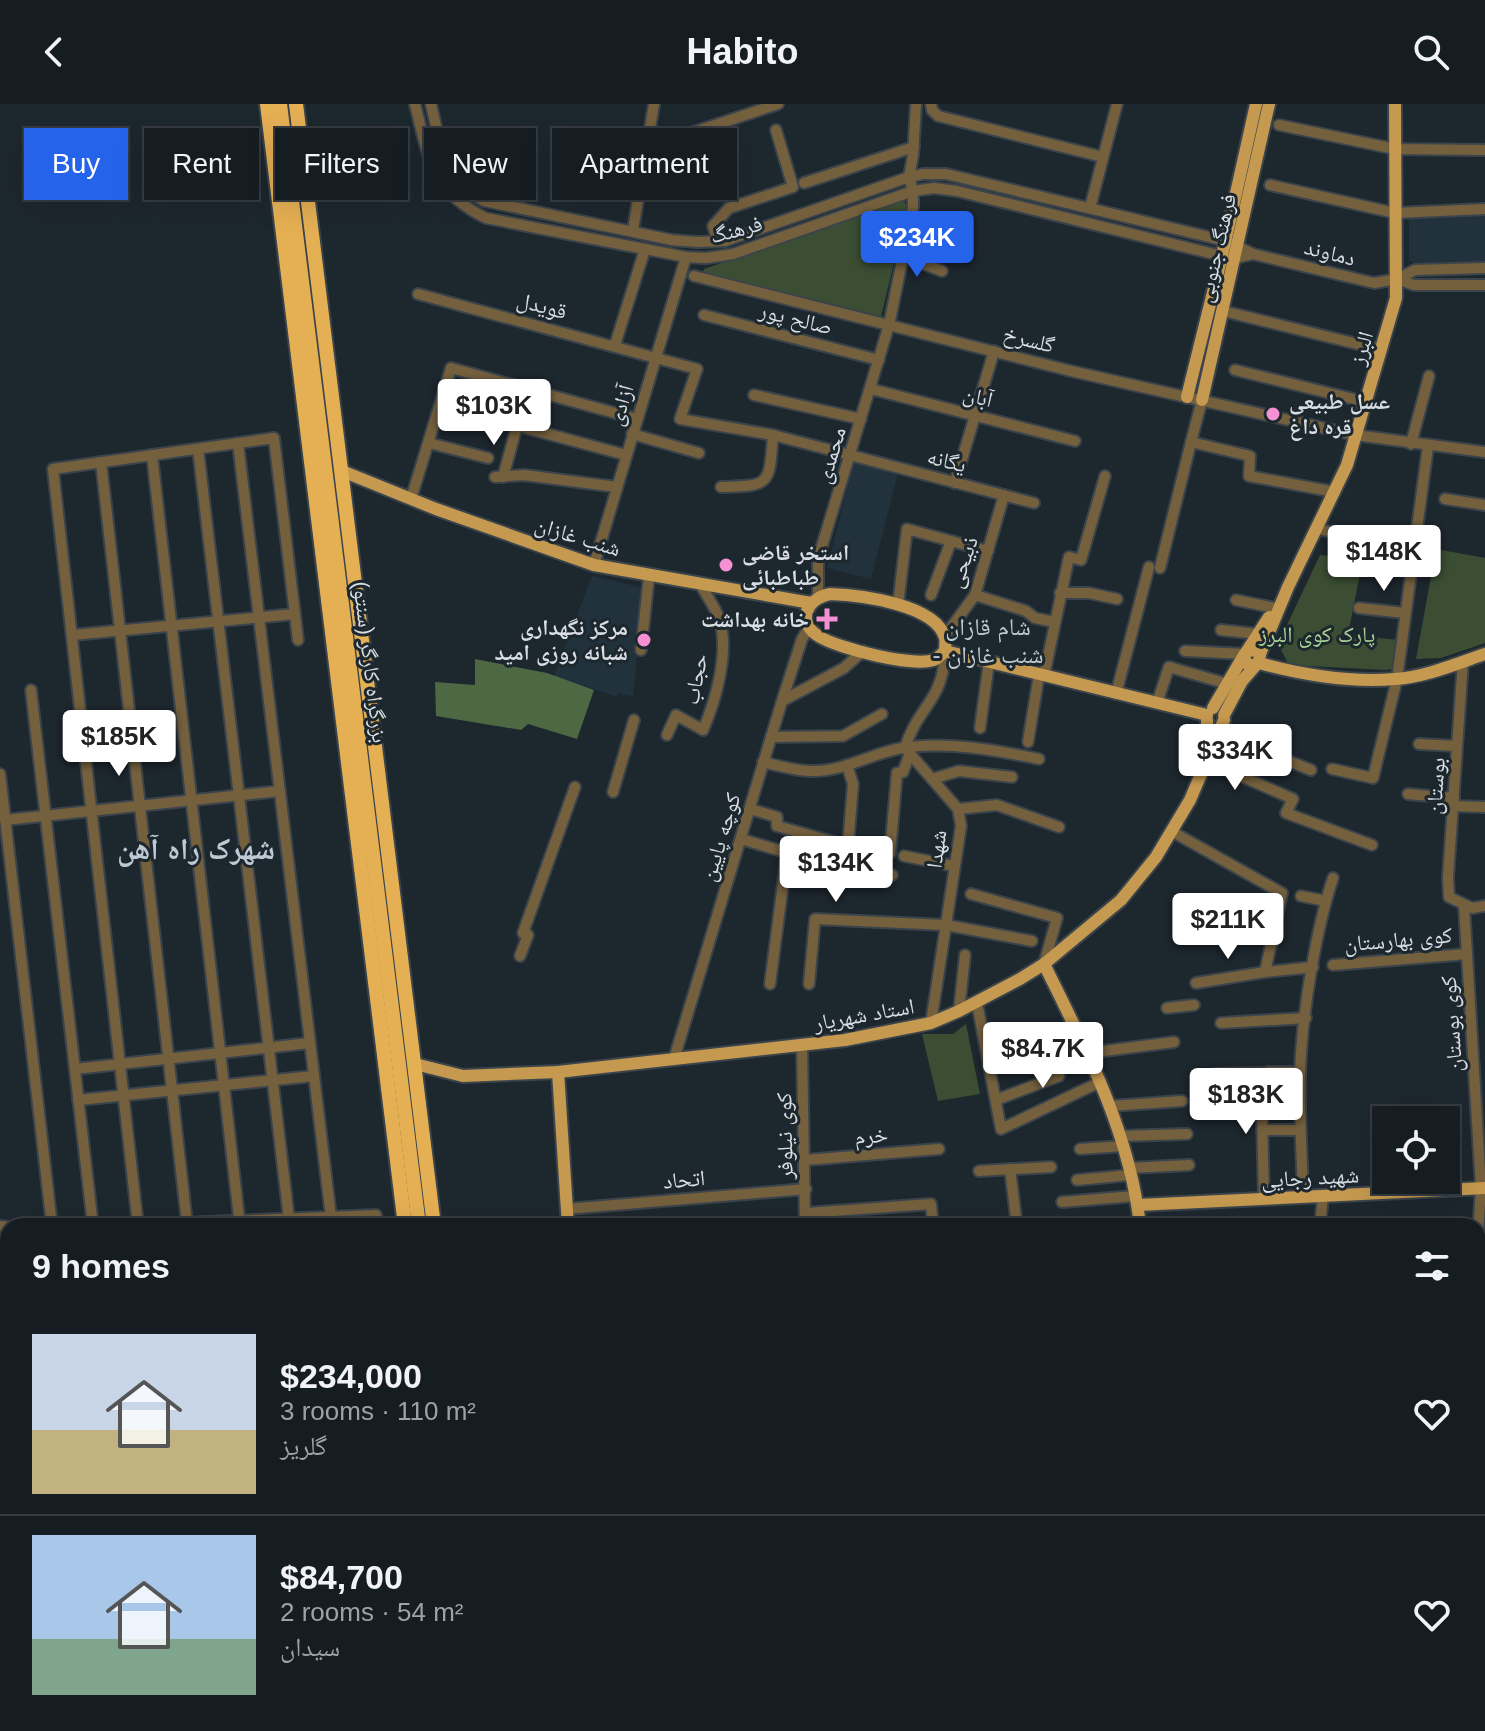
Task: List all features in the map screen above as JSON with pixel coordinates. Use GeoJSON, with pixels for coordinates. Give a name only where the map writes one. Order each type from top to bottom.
{"type":"FeatureCollection","features":[{"type":"Feature","properties":{"kind":"highway","name":"بزرگراه کارگر (سنتو)"},"geometry":{"type":"LineString","coordinates":[[267,104],[404,1218]]}},
{"type":"Feature","properties":{"kind":"highway","name":"بزرگراه کارگر (سنتو)"},"geometry":{"type":"LineString","coordinates":[[280,104],[360,679],[418,1218]]}},
{"type":"Feature","properties":{"kind":"highway"},"geometry":{"type":"LineString","coordinates":[[296,104],[342,471],[360,679],[415,1064],[433,1218]]}},
{"type":"Feature","properties":{"kind":"main road"},"geometry":{"type":"LineString","coordinates":[[1187,397],[1230,250],[1256,104]]}},
{"type":"Feature","properties":{"kind":"main road","name":"فرهنگ جنوبی"},"geometry":{"type":"LineString","coordinates":[[1202,400],[1223,311],[1230,250],[1269,104]]}},
{"type":"Feature","properties":{"kind":"main road","name":"البرز"},"geometry":{"type":"LineString","coordinates":[[1215,715],[1242,681],[1335,492],[1347,465],[1382,350],[1396,298],[1395,104]]}},
{"type":"Feature","properties":{"kind":"main road","name":"شنب غازان"},"geometry":{"type":"LineString","coordinates":[[342,471],[594,565],[701,585],[814,600],[857,595],[914,610],[934,622],[945,636]]}},
{"type":"Feature","properties":{"kind":"main road","name":"البرز"},"geometry":{"type":"LineString","coordinates":[[1215,715],[1228,684],[1253,657],[1258,634],[1288,587]]}},
{"type":"Feature","properties":{"kind":"main road"},"geometry":{"type":"LineString","coordinates":[[814,600],[806,618],[809,628],[821,638],[863,651],[914,662],[935,660],[945,651],[945,636]]}},
{"type":"Feature","properties":{"kind":"main road"},"geometry":{"type":"LineString","coordinates":[[945,651],[1116,694],[1215,715]]}},
{"type":"Feature","properties":{"kind":"main road"},"geometry":{"type":"LineString","coordinates":[[1253,657],[1279,668],[1334,679],[1397,679],[1485,654]]}},
{"type":"Feature","properties":{"kind":"main road","name":"استاد شهریار"},"geometry":{"type":"LineString","coordinates":[[415,1064],[463,1076],[558,1072],[845,1040],[931,1023],[959,1011],[1044,964],[1121,900],[1156,857],[1190,800],[1219,733],[1215,715]]}},
{"type":"Feature","properties":{"kind":"main road","name":"استاد شهریار"},"geometry":{"type":"LineString","coordinates":[[1207,761],[1215,715]]}},
{"type":"Feature","properties":{"kind":"main road"},"geometry":{"type":"LineString","coordinates":[[1044,964],[1110,1106],[1122,1141],[1139,1218]]}},
{"type":"Feature","properties":{"kind":"main road"},"geometry":{"type":"LineString","coordinates":[[558,1072],[567,1218]]}},
{"type":"Feature","properties":{"kind":"main road","name":"شهید رجایی"},"geometry":{"type":"LineString","coordinates":[[1137,1200],[1264,1199],[1483,1188]]}},
{"type":"Feature","properties":{"kind":"street","name":"فرهنگ"},"geometry":{"type":"LineString","coordinates":[[415,104],[430,165],[442,186],[462,205],[486,218],[686,257],[733,254],[913,191],[934,188],[1253,254]]}},
{"type":"Feature","properties":{"kind":"street"},"geometry":{"type":"LineString","coordinates":[[431,104],[443,159],[467,190],[484,201],[478,214]]}},
{"type":"Feature","properties":{"kind":"street"},"geometry":{"type":"LineString","coordinates":[[633,230],[654,104]]}},
{"type":"Feature","properties":{"kind":"street"},"geometry":{"type":"LineString","coordinates":[[706,128],[778,104]]}},
{"type":"Feature","properties":{"kind":"street"},"geometry":{"type":"LineString","coordinates":[[913,191],[909,177],[916,104]]}},
{"type":"Feature","properties":{"kind":"street"},"geometry":{"type":"LineString","coordinates":[[931,104],[938,116],[1103,157]]}},
{"type":"Feature","properties":{"kind":"street"},"geometry":{"type":"LineString","coordinates":[[1090,208],[1117,104]]}},
{"type":"Feature","properties":{"kind":"street"},"geometry":{"type":"LineString","coordinates":[[1279,125],[1395,149],[1485,150]]}},
{"type":"Feature","properties":{"kind":"street"},"geometry":{"type":"LineString","coordinates":[[718,241],[713,226],[729,208],[793,187],[776,130]]}},
{"type":"Feature","properties":{"kind":"street"},"geometry":{"type":"LineString","coordinates":[[804,183],[914,147]]}},
{"type":"Feature","properties":{"kind":"street","name":"فرهنگ"},"geometry":{"type":"LineString","coordinates":[[484,201],[672,240],[718,241],[909,177],[946,174],[1090,208],[1230,250]]}},
{"type":"Feature","properties":{"kind":"street"},"geometry":{"type":"LineString","coordinates":[[1270,185],[1395,213],[1485,209]]}},
{"type":"Feature","properties":{"kind":"street","name":"محمدی"},"geometry":{"type":"LineString","coordinates":[[814,600],[818,559],[889,325],[910,225],[913,191]]}},
{"type":"Feature","properties":{"kind":"street"},"geometry":{"type":"LineString","coordinates":[[1042,212],[1046,197]]}},
{"type":"Feature","properties":{"kind":"street"},"geometry":{"type":"LineString","coordinates":[[910,225],[950,239]]}},
{"type":"Feature","properties":{"kind":"street"},"geometry":{"type":"LineString","coordinates":[[615,345],[645,249]]}},
{"type":"Feature","properties":{"kind":"street","name":"دماوند"},"geometry":{"type":"LineString","coordinates":[[1253,254],[1374,283],[1397,279]]}},
{"type":"Feature","properties":{"kind":"street"},"geometry":{"type":"LineString","coordinates":[[903,256],[942,271]]}},
{"type":"Feature","properties":{"kind":"street","name":"آزادی"},"geometry":{"type":"LineString","coordinates":[[594,565],[686,257]]}},
{"type":"Feature","properties":{"kind":"street"},"geometry":{"type":"LineString","coordinates":[[1397,279],[1415,270],[1485,268]]}},
{"type":"Feature","properties":{"kind":"street","name":"گلسرخ"},"geometry":{"type":"LineString","coordinates":[[694,276],[994,351],[1355,435],[1485,452]]}},
{"type":"Feature","properties":{"kind":"street"},"geometry":{"type":"LineString","coordinates":[[1397,279],[1414,285],[1485,285]]}},
{"type":"Feature","properties":{"kind":"street","name":"قویدل"},"geometry":{"type":"LineString","coordinates":[[418,294],[697,369],[680,419],[773,435]]}},
{"type":"Feature","properties":{"kind":"street"},"geometry":{"type":"LineString","coordinates":[[1223,311],[1382,350]]}},
{"type":"Feature","properties":{"kind":"street","name":"صالح پور"},"geometry":{"type":"LineString","coordinates":[[704,315],[879,360]]}},
{"type":"Feature","properties":{"kind":"street"},"geometry":{"type":"LineString","coordinates":[[955,483],[994,351]]}},
{"type":"Feature","properties":{"kind":"street"},"geometry":{"type":"LineString","coordinates":[[411,499],[451,368],[637,419]]}},
{"type":"Feature","properties":{"kind":"street"},"geometry":{"type":"LineString","coordinates":[[1235,370],[1366,402]]}},
{"type":"Feature","properties":{"kind":"street"},"geometry":{"type":"LineString","coordinates":[[1411,444],[1429,376]]}},
{"type":"Feature","properties":{"kind":"street","name":"آبان"},"geometry":{"type":"LineString","coordinates":[[871,389],[1075,441]]}},
{"type":"Feature","properties":{"kind":"street"},"geometry":{"type":"LineString","coordinates":[[754,395],[861,419]]}},
{"type":"Feature","properties":{"kind":"street"},"geometry":{"type":"LineString","coordinates":[[1116,694],[1202,400]]}},
{"type":"Feature","properties":{"kind":"street"},"geometry":{"type":"LineString","coordinates":[[440,405],[626,455]]}},
{"type":"Feature","properties":{"kind":"street"},"geometry":{"type":"LineString","coordinates":[[517,426],[499,477],[524,475],[617,487]]}},
{"type":"Feature","properties":{"kind":"street"},"geometry":{"type":"LineString","coordinates":[[632,434],[699,453]]}},
{"type":"Feature","properties":{"kind":"street"},"geometry":{"type":"LineString","coordinates":[[721,487],[756,487],[770,474],[773,435]]}},
{"type":"Feature","properties":{"kind":"street","name":"یگانه"},"geometry":{"type":"LineString","coordinates":[[773,435],[1034,503]]}},
{"type":"Feature","properties":{"kind":"street"},"geometry":{"type":"LineString","coordinates":[[137,1218],[53,469],[274,438],[298,640]]}},
{"type":"Feature","properties":{"kind":"street"},"geometry":{"type":"LineString","coordinates":[[1191,442],[1250,456],[1249,476],[1335,492]]}},
{"type":"Feature","properties":{"kind":"street"},"geometry":{"type":"LineString","coordinates":[[238,443],[331,1217]]}},
{"type":"Feature","properties":{"kind":"street"},"geometry":{"type":"LineString","coordinates":[[429,443],[488,458]]}},
{"type":"Feature","properties":{"kind":"street"},"geometry":{"type":"LineString","coordinates":[[1332,769],[1373,778],[1397,679],[1428,446]]}},
{"type":"Feature","properties":{"kind":"street"},"geometry":{"type":"LineString","coordinates":[[198,449],[289,1218]]}},
{"type":"Feature","properties":{"kind":"street"},"geometry":{"type":"LineString","coordinates":[[152,455],[239,1218]]}},
{"type":"Feature","properties":{"kind":"street"},"geometry":{"type":"LineString","coordinates":[[101,462],[186,1218]]}},
{"type":"Feature","properties":{"kind":"street"},"geometry":{"type":"LineString","coordinates":[[1028,742],[1069,557],[1081,560],[1105,476]]}},
{"type":"Feature","properties":{"kind":"street","name":"ذبیحی"},"geometry":{"type":"LineString","coordinates":[[945,636],[975,595],[1004,495]]}},
{"type":"Feature","properties":{"kind":"street"},"geometry":{"type":"LineString","coordinates":[[1445,499],[1485,505]]}},
{"type":"Feature","properties":{"kind":"street"},"geometry":{"type":"LineString","coordinates":[[898,605],[907,529],[988,551]]}},
{"type":"Feature","properties":{"kind":"street"},"geometry":{"type":"LineString","coordinates":[[1318,529],[1387,545]]}},
{"type":"Feature","properties":{"kind":"street"},"geometry":{"type":"LineString","coordinates":[[931,595],[951,541]]}},
{"type":"Feature","properties":{"kind":"street"},"geometry":{"type":"LineString","coordinates":[[1365,561],[1411,567]]}},
{"type":"Feature","properties":{"kind":"street"},"geometry":{"type":"LineString","coordinates":[[641,650],[649,576]]}},
{"type":"Feature","properties":{"kind":"street","name":"حجاب"},"geometry":{"type":"LineString","coordinates":[[667,735],[676,715],[703,730],[716,698],[722,645],[719,619],[701,585]]}},
{"type":"Feature","properties":{"kind":"street"},"geometry":{"type":"LineString","coordinates":[[1060,593],[1089,593],[1117,599]]}},
{"type":"Feature","properties":{"kind":"street"},"geometry":{"type":"LineString","coordinates":[[975,595],[1026,611],[1035,618],[1055,622]]}},
{"type":"Feature","properties":{"kind":"street"},"geometry":{"type":"LineString","coordinates":[[1236,600],[1275,608]]}},
{"type":"Feature","properties":{"kind":"street"},"geometry":{"type":"LineString","coordinates":[[1359,608],[1405,613]]}},
{"type":"Feature","properties":{"kind":"street"},"geometry":{"type":"LineString","coordinates":[[72,635],[295,614]]}},
{"type":"Feature","properties":{"kind":"street","name":"کوچه پایین"},"geometry":{"type":"LineString","coordinates":[[674,1059],[782,701],[802,639],[809,628]]}},
{"type":"Feature","properties":{"kind":"street"},"geometry":{"type":"LineString","coordinates":[[1221,630],[1258,634]]}},
{"type":"Feature","properties":{"kind":"street"},"geometry":{"type":"LineString","coordinates":[[782,701],[844,668],[863,651]]}},
{"type":"Feature","properties":{"kind":"street"},"geometry":{"type":"LineString","coordinates":[[750,809],[777,817],[777,826],[848,846],[890,853],[897,773],[903,772],[914,724],[934,699],[944,673],[945,651]]}},
{"type":"Feature","properties":{"kind":"street"},"geometry":{"type":"LineString","coordinates":[[1185,651],[1253,657]]}},
{"type":"Feature","properties":{"kind":"street","name":"بوستان"},"geometry":{"type":"LineString","coordinates":[[1463,661],[1449,897],[1464,905]]}},
{"type":"Feature","properties":{"kind":"street"},"geometry":{"type":"LineString","coordinates":[[980,728],[989,662]]}},
{"type":"Feature","properties":{"kind":"street"},"geometry":{"type":"LineString","coordinates":[[1157,703],[1169,667],[1228,684]]}},
{"type":"Feature","properties":{"kind":"street"},"geometry":{"type":"LineString","coordinates":[[31,690],[92,1218]]}},
{"type":"Feature","properties":{"kind":"street"},"geometry":{"type":"LineString","coordinates":[[771,737],[843,736],[882,714]]}},
{"type":"Feature","properties":{"kind":"street"},"geometry":{"type":"LineString","coordinates":[[613,792],[634,720]]}},
{"type":"Feature","properties":{"kind":"street"},"geometry":{"type":"LineString","coordinates":[[1219,733],[1311,770]]}},
{"type":"Feature","properties":{"kind":"street"},"geometry":{"type":"LineString","coordinates":[[1419,744],[1457,746]]}},
{"type":"Feature","properties":{"kind":"street"},"geometry":{"type":"LineString","coordinates":[[763,762],[812,771],[907,751],[989,749],[1039,759]]}},
{"type":"Feature","properties":{"kind":"street","name":"شهدا"},"geometry":{"type":"LineString","coordinates":[[907,751],[958,809],[961,826],[931,1023]]}},
{"type":"Feature","properties":{"kind":"street"},"geometry":{"type":"LineString","coordinates":[[1207,761],[1293,799],[1286,813],[1372,845]]}},
{"type":"Feature","properties":{"kind":"street"},"geometry":{"type":"LineString","coordinates":[[847,765],[853,784],[848,846]]}},
{"type":"Feature","properties":{"kind":"street"},"geometry":{"type":"LineString","coordinates":[[932,779],[959,771],[1012,777]]}},
{"type":"Feature","properties":{"kind":"street"},"geometry":{"type":"LineString","coordinates":[[0,774],[51,1218]]}},
{"type":"Feature","properties":{"kind":"street"},"geometry":{"type":"LineString","coordinates":[[520,956],[528,935],[523,933],[575,787]]}},
{"type":"Feature","properties":{"kind":"street"},"geometry":{"type":"LineString","coordinates":[[5,820],[280,791]]}},
{"type":"Feature","properties":{"kind":"street"},"geometry":{"type":"LineString","coordinates":[[1408,794],[1485,807]]}},
{"type":"Feature","properties":{"kind":"street"},"geometry":{"type":"LineString","coordinates":[[958,809],[997,805],[1059,827]]}},
{"type":"Feature","properties":{"kind":"street"},"geometry":{"type":"LineString","coordinates":[[1171,831],[1282,893],[1265,972]]}},
{"type":"Feature","properties":{"kind":"street"},"geometry":{"type":"LineString","coordinates":[[741,839],[815,861],[892,875]]}},
{"type":"Feature","properties":{"kind":"street"},"geometry":{"type":"LineString","coordinates":[[770,984],[787,853]]}},
{"type":"Feature","properties":{"kind":"street"},"geometry":{"type":"LineString","coordinates":[[904,856],[954,866]]}},
{"type":"Feature","properties":{"kind":"street"},"geometry":{"type":"LineString","coordinates":[[1303,1197],[1300,1072],[1313,967],[1333,878]]}},
{"type":"Feature","properties":{"kind":"street"},"geometry":{"type":"LineString","coordinates":[[971,894],[1057,918],[1044,964]]}},
{"type":"Feature","properties":{"kind":"street"},"geometry":{"type":"LineString","coordinates":[[1301,896],[1326,901]]}},
{"type":"Feature","properties":{"kind":"street"},"geometry":{"type":"LineString","coordinates":[[1464,905],[1472,908],[1485,906]]}},
{"type":"Feature","properties":{"kind":"street","name":"کوی بوستان"},"geometry":{"type":"LineString","coordinates":[[1464,905],[1479,1072],[1483,1188],[1480,1218]]}},
{"type":"Feature","properties":{"kind":"street"},"geometry":{"type":"LineString","coordinates":[[809,984],[815,919],[946,925],[1032,941]]}},
{"type":"Feature","properties":{"kind":"street","name":"کوی بهارستان"},"geometry":{"type":"LineString","coordinates":[[1333,965],[1467,954]]}},
{"type":"Feature","properties":{"kind":"street"},"geometry":{"type":"LineString","coordinates":[[959,1011],[965,955]]}},
{"type":"Feature","properties":{"kind":"street"},"geometry":{"type":"LineString","coordinates":[[1196,983],[1313,967]]}},
{"type":"Feature","properties":{"kind":"street"},"geometry":{"type":"LineString","coordinates":[[977,1003],[1001,1129],[1100,1082]]}},
{"type":"Feature","properties":{"kind":"street"},"geometry":{"type":"LineString","coordinates":[[1167,1008],[1194,1005]]}},
{"type":"Feature","properties":{"kind":"street"},"geometry":{"type":"LineString","coordinates":[[1221,1023],[1306,1018]]}},
{"type":"Feature","properties":{"kind":"street"},"geometry":{"type":"LineString","coordinates":[[1088,1053],[1174,1042]]}},
{"type":"Feature","properties":{"kind":"street"},"geometry":{"type":"LineString","coordinates":[[75,1069],[310,1043]]}},
{"type":"Feature","properties":{"kind":"street","name":"کوی نیلوفر"},"geometry":{"type":"LineString","coordinates":[[802,1045],[806,1218]]}},
{"type":"Feature","properties":{"kind":"street"},"geometry":{"type":"LineString","coordinates":[[1268,1072],[1300,1072]]}},
{"type":"Feature","properties":{"kind":"street"},"geometry":{"type":"LineString","coordinates":[[1215,1074],[1261,1073],[1264,1199]]}},
{"type":"Feature","properties":{"kind":"street"},"geometry":{"type":"LineString","coordinates":[[78,1100],[314,1076]]}},
{"type":"Feature","properties":{"kind":"street"},"geometry":{"type":"LineString","coordinates":[[996,1100],[1059,1076]]}},
{"type":"Feature","properties":{"kind":"street"},"geometry":{"type":"LineString","coordinates":[[1110,1106],[1182,1101]]}},
{"type":"Feature","properties":{"kind":"street"},"geometry":{"type":"LineString","coordinates":[[1262,1130],[1296,1130]]}},
{"type":"Feature","properties":{"kind":"street"},"geometry":{"type":"LineString","coordinates":[[1080,1149],[1187,1134]]}},
{"type":"Feature","properties":{"kind":"street","name":"خرم"},"geometry":{"type":"LineString","coordinates":[[806,1160],[939,1149]]}},
{"type":"Feature","properties":{"kind":"street"},"geometry":{"type":"LineString","coordinates":[[1077,1180],[1189,1165]]}},
{"type":"Feature","properties":{"kind":"street"},"geometry":{"type":"LineString","coordinates":[[979,1171],[1051,1167]]}},
{"type":"Feature","properties":{"kind":"street"},"geometry":{"type":"LineString","coordinates":[[1010,1169],[1016,1218]]}},
{"type":"Feature","properties":{"kind":"street","name":"اتحاد"},"geometry":{"type":"LineString","coordinates":[[566,1209],[806,1189]]}},
{"type":"Feature","properties":{"kind":"street"},"geometry":{"type":"LineString","coordinates":[[1321,1218],[1323,1196]]}},
{"type":"Feature","properties":{"kind":"street"},"geometry":{"type":"LineString","coordinates":[[1062,1202],[1137,1200]]}},
{"type":"Feature","properties":{"kind":"street"},"geometry":{"type":"LineString","coordinates":[[806,1213],[931,1204],[932,1218]]}},
{"type":"Feature","properties":{"kind":"street"},"geometry":{"type":"LineString","coordinates":[[310,1218],[376,1215]]}},
{"type":"Feature","properties":{"kind":"shaded area"},"geometry":{"type":"Polygon","coordinates":[[[1485,213],[1485,262],[1416,264],[1409,260],[1409,219],[1412,215],[1485,213]]]}},
{"type":"Feature","properties":{"kind":"shaded area"},"geometry":{"type":"Polygon","coordinates":[[[854,462],[898,473],[871,579],[827,568],[854,462]]]}},
{"type":"Feature","properties":{"kind":"shaded area"},"geometry":{"type":"Polygon","coordinates":[[[592,576],[644,588],[633,696],[617,693],[618,697],[554,676],[592,576]]]}},
{"type":"Feature","properties":{"kind":"green space"},"geometry":{"type":"Polygon","coordinates":[[[904,200],[907,208],[881,317],[703,273],[704,269],[904,200]]]}},
{"type":"Feature","properties":{"kind":"green space"},"geometry":{"type":"Polygon","coordinates":[[[1436,549],[1485,558],[1485,643],[1441,658],[1416,659],[1436,549]]]}},
{"type":"Feature","properties":{"kind":"green space","name":"پارک کوی البرز"},"geometry":{"type":"Polygon","coordinates":[[[1320,555],[1363,558],[1348,635],[1399,640],[1398,668],[1289,665],[1278,644],[1320,555]]]}},
{"type":"Feature","properties":{"kind":"green space"},"geometry":{"type":"Polygon","coordinates":[[[475,659],[547,673],[594,690],[577,739],[528,724],[521,730],[436,716],[435,682],[475,685],[475,659]]]}},
{"type":"Feature","properties":{"kind":"green space"},"geometry":{"type":"Polygon","coordinates":[[[966,1024],[980,1094],[938,1101],[922,1034],[953,1034],[966,1024]]]}},
{"type":"Feature","properties":{"kind":"place","name":"عسل طبیعی قره داغ"},"geometry":{"type":"Point","coordinates":[1273,414]}},
{"type":"Feature","properties":{"kind":"place","name":"استخر قاضی طباطبائی"},"geometry":{"type":"Point","coordinates":[726,565]}},
{"type":"Feature","properties":{"kind":"place","name":"خانه بهداشت"},"geometry":{"type":"Point","coordinates":[827,619]}},
{"type":"Feature","properties":{"kind":"place","name":"مرکز نگهداری شبانه روزی امید"},"geometry":{"type":"Point","coordinates":[644,640]}},
{"type":"Feature","properties":{"kind":"district","name":"شام قازان - شنب غازان"},"geometry":{"type":"Point","coordinates":[988,641]}},
{"type":"Feature","properties":{"kind":"district","name":"شهرک راه آهن"},"geometry":{"type":"Point","coordinates":[196,849]}}]}
